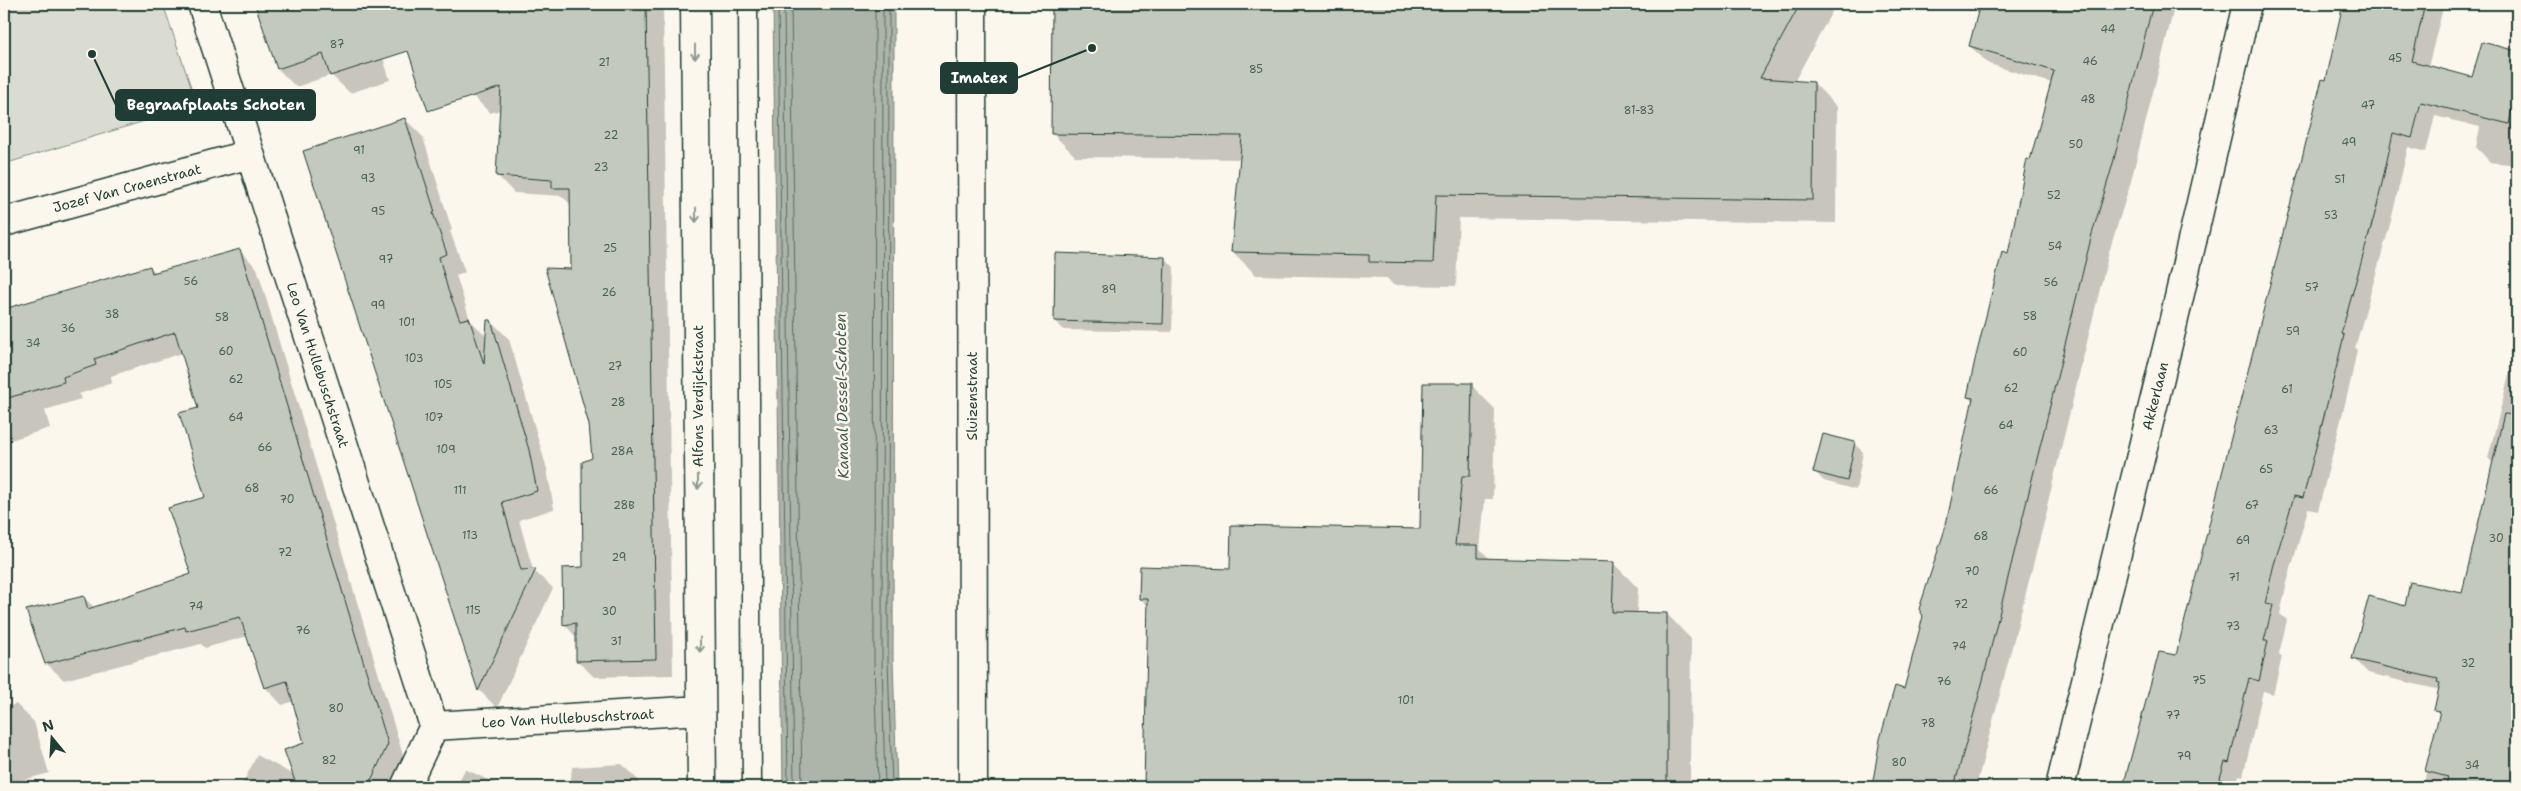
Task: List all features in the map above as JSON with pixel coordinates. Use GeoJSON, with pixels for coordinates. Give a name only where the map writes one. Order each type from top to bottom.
{"type":"FeatureCollection","features":[{"type":"Feature","properties":{"kind":"street","name":"Leo Van Hullebuschstraat"},"geometry":{"type":"LineString","coordinates":[[202,4],[434,726],[701,710]]}},
{"type":"Feature","properties":{"kind":"street","name":"Alfons Verdijckstraat"},"geometry":{"type":"LineString","coordinates":[[695,4],[702,787]]}},
{"type":"Feature","properties":{"kind":"street","name":"Sluizenstraat"},"geometry":{"type":"LineString","coordinates":[[972,4],[973,787]]}},
{"type":"Feature","properties":{"kind":"street","name":"Akkerlaan"},"geometry":{"type":"LineString","coordinates":[[2060,787],[2171,332],[2247,4]]}},
{"type":"Feature","properties":{"kind":"street","name":"Jozef Van Craenstraat"},"geometry":{"type":"LineString","coordinates":[[4,222],[250,154]]}},
{"type":"Feature","properties":{"kind":"street"},"geometry":{"type":"LineString","coordinates":[[405,787],[434,726]]}},
{"type":"Feature","properties":{"kind":"lane"},"geometry":{"type":"LineString","coordinates":[[748,4],[752,787]]}},
{"type":"Feature","properties":{"kind":"shaded area"},"geometry":{"type":"Polygon","coordinates":[[[4,4],[163,4],[197,105],[4,164],[4,4]]]}},
{"type":"Feature","properties":{"kind":"water","name":"Kanaal Dessel-Schoten"},"geometry":{"type":"Polygon","coordinates":[[[773,4],[894,4],[893,660],[897,787],[783,787],[773,4]]]}},
{"type":"Feature","properties":{"kind":"building"},"geometry":{"type":"Polygon","coordinates":[[[255,4],[494,4],[495,6],[646,4],[656,659],[576,661],[576,623],[563,625],[562,568],[583,567],[582,462],[592,458],[589,425],[545,268],[571,269],[570,188],[552,188],[552,180],[496,176],[501,87],[428,111],[408,51],[330,76],[323,54],[277,69],[255,4]]]}},
{"type":"Feature","properties":{"kind":"building"},"geometry":{"type":"Polygon","coordinates":[[[1052,4],[1800,4],[1760,78],[1814,82],[1813,200],[1436,195],[1433,263],[1369,262],[1369,255],[1231,252],[1242,136],[1051,134],[1052,4]]]}},
{"type":"Feature","properties":{"kind":"building"},"geometry":{"type":"Polygon","coordinates":[[[1980,4],[2153,4],[2112,167],[2092,234],[1983,680],[1954,787],[1872,787],[1880,739],[1895,686],[1904,689],[1923,616],[1919,609],[1945,529],[1973,398],[1967,397],[1975,360],[2002,252],[2008,254],[2027,159],[2030,160],[2054,71],[1969,46],[1980,4]]]}},
{"type":"Feature","properties":{"kind":"building"},"geometry":{"type":"Polygon","coordinates":[[[2343,4],[2425,4],[2412,61],[2472,77],[2482,42],[2517,51],[2517,87],[2509,124],[2421,102],[2412,138],[2393,133],[2377,206],[2341,334],[2344,335],[2303,498],[2294,496],[2273,568],[2265,604],[2273,605],[2264,641],[2268,641],[2259,681],[2249,678],[2229,763],[2225,762],[2217,787],[2123,787],[2159,652],[2176,655],[2322,79],[2326,80],[2343,4]]]}},
{"type":"Feature","properties":{"kind":"building"},"geometry":{"type":"Polygon","coordinates":[[[405,118],[447,254],[439,257],[448,290],[460,320],[469,318],[484,364],[487,320],[491,320],[529,450],[537,491],[502,502],[521,570],[536,569],[478,691],[303,151],[405,118]]]}},
{"type":"Feature","properties":{"kind":"building"},"geometry":{"type":"Polygon","coordinates":[[[240,249],[388,744],[368,787],[297,787],[284,750],[304,743],[287,681],[264,688],[240,617],[186,631],[185,627],[45,664],[26,610],[84,596],[88,609],[191,574],[168,508],[205,497],[179,413],[198,408],[175,332],[94,359],[96,365],[63,377],[64,382],[4,399],[4,309],[150,266],[152,273],[240,249]]]}},
{"type":"Feature","properties":{"kind":"building"},"geometry":{"type":"Polygon","coordinates":[[[1055,253],[1165,257],[1163,324],[1054,321],[1055,253]]]}},
{"type":"Feature","properties":{"kind":"building"},"geometry":{"type":"Polygon","coordinates":[[[1423,383],[1472,383],[1470,476],[1462,476],[1455,545],[1478,545],[1478,558],[1614,562],[1612,612],[1667,613],[1667,787],[1144,787],[1148,599],[1139,599],[1140,566],[1230,569],[1231,525],[1420,529],[1423,383]]]}},
{"type":"Feature","properties":{"kind":"building"},"geometry":{"type":"Polygon","coordinates":[[[2504,414],[2517,415],[2517,770],[2513,787],[2446,787],[2448,777],[2425,771],[2440,711],[2434,710],[2440,683],[2437,682],[2438,679],[2352,659],[2369,596],[2405,606],[2410,582],[2462,593],[2504,414]]]}},
{"type":"Feature","properties":{"kind":"building"},"geometry":{"type":"Polygon","coordinates":[[[1823,434],[1855,442],[1847,481],[1813,472],[1823,434]]]}},
{"type":"Feature","properties":{"kind":"place","name":"Imatex"},"geometry":{"type":"Point","coordinates":[1092,48]}},
{"type":"Feature","properties":{"kind":"place","name":"Begraafplaats Schoten"},"geometry":{"type":"Point","coordinates":[92,54]}}]}
